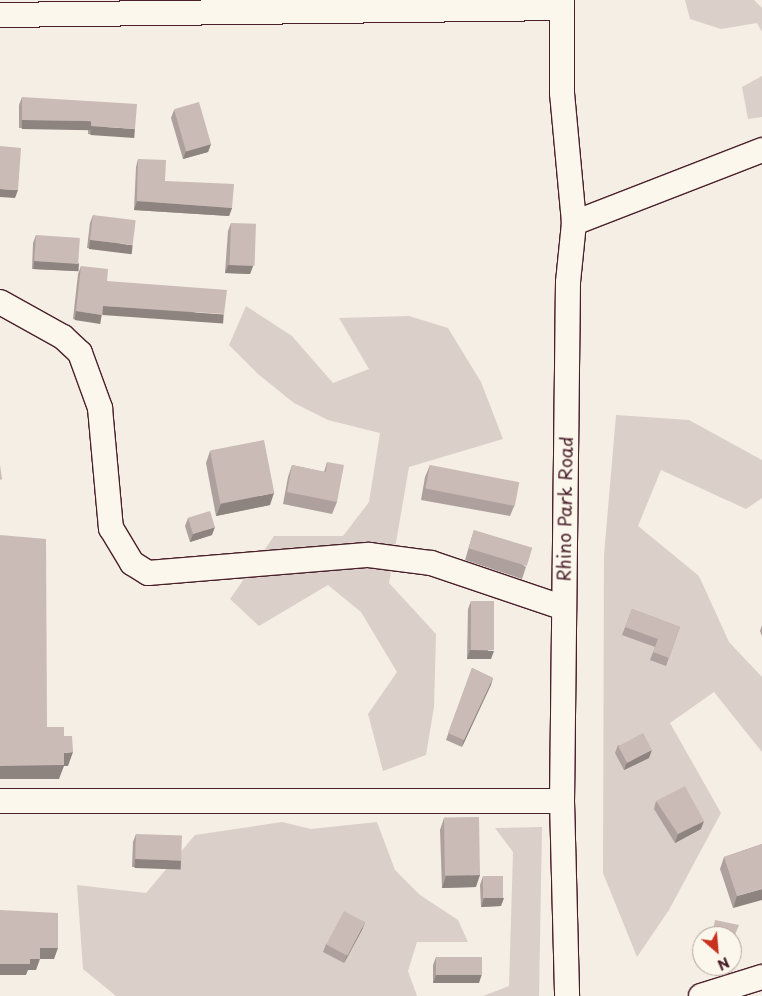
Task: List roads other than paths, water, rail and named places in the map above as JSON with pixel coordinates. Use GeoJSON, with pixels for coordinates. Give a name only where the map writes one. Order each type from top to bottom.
{"type":"FeatureCollection","features":[{"type":"Feature","properties":{"kind":"street"},"geometry":{"type":"LineString","coordinates":[[0,15],[562,4]]}},
{"type":"Feature","properties":{"kind":"street","name":"Rhino Park Road"},"geometry":{"type":"LineString","coordinates":[[562,4],[562,93],[574,222],[568,282],[562,801],[567,996]]}},
{"type":"Feature","properties":{"kind":"street"},"geometry":{"type":"LineString","coordinates":[[574,222],[762,150]]}},
{"type":"Feature","properties":{"kind":"street"},"geometry":{"type":"LineString","coordinates":[[0,302],[63,337],[80,353],[100,408],[112,528],[132,563],[148,572],[369,555],[431,563],[564,608]]}},
{"type":"Feature","properties":{"kind":"street"},"geometry":{"type":"LineString","coordinates":[[0,801],[562,801]]}},
{"type":"Feature","properties":{"kind":"street"},"geometry":{"type":"LineString","coordinates":[[701,996],[762,977]]}}]}
